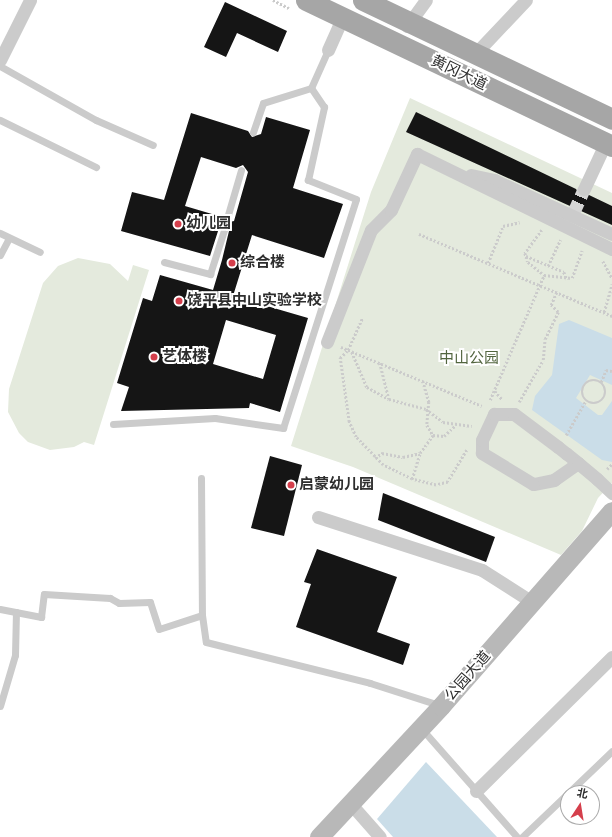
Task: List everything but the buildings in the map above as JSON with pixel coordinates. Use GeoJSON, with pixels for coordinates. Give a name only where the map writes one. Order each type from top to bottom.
{"type":"FeatureCollection","features":[{"type":"Feature","properties":{"kind":"main road","name":"黄冈大道"},"geometry":{"type":"LineString","coordinates":[[306,0],[610,143]]}},
{"type":"Feature","properties":{"kind":"main road","name":"黄冈大道"},"geometry":{"type":"LineString","coordinates":[[363,0],[612,119]]}},
{"type":"Feature","properties":{"kind":"main road","name":"公园大道"},"geometry":{"type":"LineString","coordinates":[[319,837],[441,706],[612,511]]}},
{"type":"Feature","properties":{"kind":"street"},"geometry":{"type":"LineString","coordinates":[[0,60],[30,0]]}},
{"type":"Feature","properties":{"kind":"street"},"geometry":{"type":"LineString","coordinates":[[407,26],[426,0]]}},
{"type":"Feature","properties":{"kind":"street"},"geometry":{"type":"LineString","coordinates":[[473,56],[526,0]]}},
{"type":"Feature","properties":{"kind":"street"},"geometry":{"type":"LineString","coordinates":[[328,50],[344,17]]}},
{"type":"Feature","properties":{"kind":"street"},"geometry":{"type":"LineString","coordinates":[[584,189],[610,143]]}},
{"type":"Feature","properties":{"kind":"street"},"geometry":{"type":"LineString","coordinates":[[327,342],[371,230],[391,210],[417,154],[612,249]]}},
{"type":"Feature","properties":{"kind":"street"},"geometry":{"type":"LineString","coordinates":[[453,172],[494,180],[612,234]]}},
{"type":"Feature","properties":{"kind":"street"},"geometry":{"type":"LineString","coordinates":[[578,463],[554,480],[533,484],[482,453],[482,440],[494,414],[514,414],[578,463],[612,493]]}},
{"type":"Feature","properties":{"kind":"street"},"geometry":{"type":"LineString","coordinates":[[318,517],[482,570],[532,602]]}},
{"type":"Feature","properties":{"kind":"street"},"geometry":{"type":"LineString","coordinates":[[476,791],[612,657]]}},
{"type":"Feature","properties":{"kind":"street"},"geometry":{"type":"LineString","coordinates":[[350,803],[380,837]]}},
{"type":"Feature","properties":{"kind":"lane"},"geometry":{"type":"LineString","coordinates":[[253,132],[263,103],[311,88],[328,50]]}},
{"type":"Feature","properties":{"kind":"lane"},"geometry":{"type":"LineString","coordinates":[[0,66],[96,120],[153,145]]}},
{"type":"Feature","properties":{"kind":"lane"},"geometry":{"type":"LineString","coordinates":[[113,424],[215,418],[284,428],[356,198],[308,180],[324,107],[311,88]]}},
{"type":"Feature","properties":{"kind":"lane"},"geometry":{"type":"LineString","coordinates":[[0,120],[96,167]]}},
{"type":"Feature","properties":{"kind":"lane"},"geometry":{"type":"LineString","coordinates":[[227,218],[241,170]]}},
{"type":"Feature","properties":{"kind":"lane"},"geometry":{"type":"LineString","coordinates":[[164,262],[210,274],[224,230]]}},
{"type":"Feature","properties":{"kind":"lane"},"geometry":{"type":"LineString","coordinates":[[0,234],[40,252]]}},
{"type":"Feature","properties":{"kind":"lane"},"geometry":{"type":"LineString","coordinates":[[0,255],[9,238]]}},
{"type":"Feature","properties":{"kind":"lane"},"geometry":{"type":"LineString","coordinates":[[201,478],[202,615],[206,642],[370,683],[441,706]]}},
{"type":"Feature","properties":{"kind":"lane"},"geometry":{"type":"LineString","coordinates":[[0,608],[41,617],[44,594],[110,598],[119,603],[150,602],[159,630],[202,615]]}},
{"type":"Feature","properties":{"kind":"lane"},"geometry":{"type":"LineString","coordinates":[[0,706],[15,655],[16,612]]}},
{"type":"Feature","properties":{"kind":"lane"},"geometry":{"type":"LineString","coordinates":[[420,727],[518,837]]}},
{"type":"Feature","properties":{"kind":"lane"},"geometry":{"type":"LineString","coordinates":[[522,837],[612,750]]}},
{"type":"Feature","properties":{"kind":"path"},"geometry":{"type":"LineString","coordinates":[[488,263],[504,226],[512,222]]}},
{"type":"Feature","properties":{"kind":"path"},"geometry":{"type":"LineString","coordinates":[[548,266],[566,227]]}},
{"type":"Feature","properties":{"kind":"path"},"geometry":{"type":"LineString","coordinates":[[526,256],[528,246],[543,230]]}},
{"type":"Feature","properties":{"kind":"path"},"geometry":{"type":"LineString","coordinates":[[419,234],[557,291],[612,316]]}},
{"type":"Feature","properties":{"kind":"path"},"geometry":{"type":"LineString","coordinates":[[526,256],[544,275],[567,279],[576,272],[583,248]]}},
{"type":"Feature","properties":{"kind":"path"},"geometry":{"type":"LineString","coordinates":[[526,256],[564,272],[567,279]]}},
{"type":"Feature","properties":{"kind":"path"},"geometry":{"type":"LineString","coordinates":[[610,269],[612,278]]}},
{"type":"Feature","properties":{"kind":"path"},"geometry":{"type":"LineString","coordinates":[[484,413],[495,391],[544,275]]}},
{"type":"Feature","properties":{"kind":"path"},"geometry":{"type":"LineString","coordinates":[[604,312],[612,284]]}},
{"type":"Feature","properties":{"kind":"path"},"geometry":{"type":"LineString","coordinates":[[514,414],[543,360],[545,339],[558,312],[551,304],[557,291]]}},
{"type":"Feature","properties":{"kind":"path"},"geometry":{"type":"LineString","coordinates":[[362,318],[348,350],[340,358],[344,405],[356,437],[376,458],[412,479],[436,485],[448,482],[471,442]]}},
{"type":"Feature","properties":{"kind":"path"},"geometry":{"type":"LineString","coordinates":[[348,350],[486,407]]}},
{"type":"Feature","properties":{"kind":"path"},"geometry":{"type":"LineString","coordinates":[[352,352],[367,386],[389,399],[428,410],[443,422],[456,425],[479,424],[476,430]]}},
{"type":"Feature","properties":{"kind":"path"},"geometry":{"type":"LineString","coordinates":[[380,363],[389,399]]}},
{"type":"Feature","properties":{"kind":"path"},"geometry":{"type":"LineString","coordinates":[[601,381],[606,370],[612,371]]}},
{"type":"Feature","properties":{"kind":"path"},"geometry":{"type":"LineString","coordinates":[[422,381],[428,410],[427,425],[433,435]]}},
{"type":"Feature","properties":{"kind":"path"},"geometry":{"type":"LineString","coordinates":[[562,441],[585,402],[582,390],[585,382],[601,381]]}},
{"type":"Feature","properties":{"kind":"path"},"geometry":{"type":"LineString","coordinates":[[585,402],[593,404],[604,400],[606,388],[601,381]]}},
{"type":"Feature","properties":{"kind":"path"},"geometry":{"type":"LineString","coordinates":[[495,391],[502,399]]}},
{"type":"Feature","properties":{"kind":"path"},"geometry":{"type":"LineString","coordinates":[[433,435],[444,436],[456,425]]}},
{"type":"Feature","properties":{"kind":"path"},"geometry":{"type":"LineString","coordinates":[[412,479],[420,453],[433,435]]}},
{"type":"Feature","properties":{"kind":"path"},"geometry":{"type":"LineString","coordinates":[[376,458],[382,453],[403,457],[420,453]]}},
{"type":"Feature","properties":{"kind":"green space","name":"中山公园"},"geometry":{"type":"Polygon","coordinates":[[[410,98],[612,193],[612,483],[598,498],[582,531],[561,555],[353,467],[291,446],[371,192],[410,98]]]}},
{"type":"Feature","properties":{"kind":"green space"},"geometry":{"type":"Polygon","coordinates":[[[78,258],[110,264],[128,281],[133,265],[149,270],[94,445],[84,442],[74,447],[50,450],[28,442],[19,433],[8,412],[9,389],[43,283],[58,266],[78,258]]]}},
{"type":"Feature","properties":{"kind":"water"},"geometry":{"type":"Polygon","coordinates":[[[569,320],[612,338],[612,385],[590,375],[576,398],[598,415],[602,415],[612,401],[612,462],[602,460],[532,410],[535,396],[552,375],[559,324],[569,320]]]}},
{"type":"Feature","properties":{"kind":"water"},"geometry":{"type":"Polygon","coordinates":[[[426,762],[497,837],[393,837],[377,819],[426,762]]]}},
{"type":"Feature","properties":{"kind":"tunnel"},"geometry":{"type":"LineString","coordinates":[[573,214],[584,189]]}},
{"type":"Feature","properties":{"kind":"place","name":"幼儿园"},"geometry":{"type":"Point","coordinates":[178,224]}},
{"type":"Feature","properties":{"kind":"place","name":"综合楼"},"geometry":{"type":"Point","coordinates":[232,263]}},
{"type":"Feature","properties":{"kind":"place","name":"饶平县中山实验学校"},"geometry":{"type":"Point","coordinates":[179,301]}},
{"type":"Feature","properties":{"kind":"place","name":"艺体楼"},"geometry":{"type":"Point","coordinates":[154,357]}},
{"type":"Feature","properties":{"kind":"place","name":"启蒙幼儿园"},"geometry":{"type":"Point","coordinates":[291,485]}}]}
